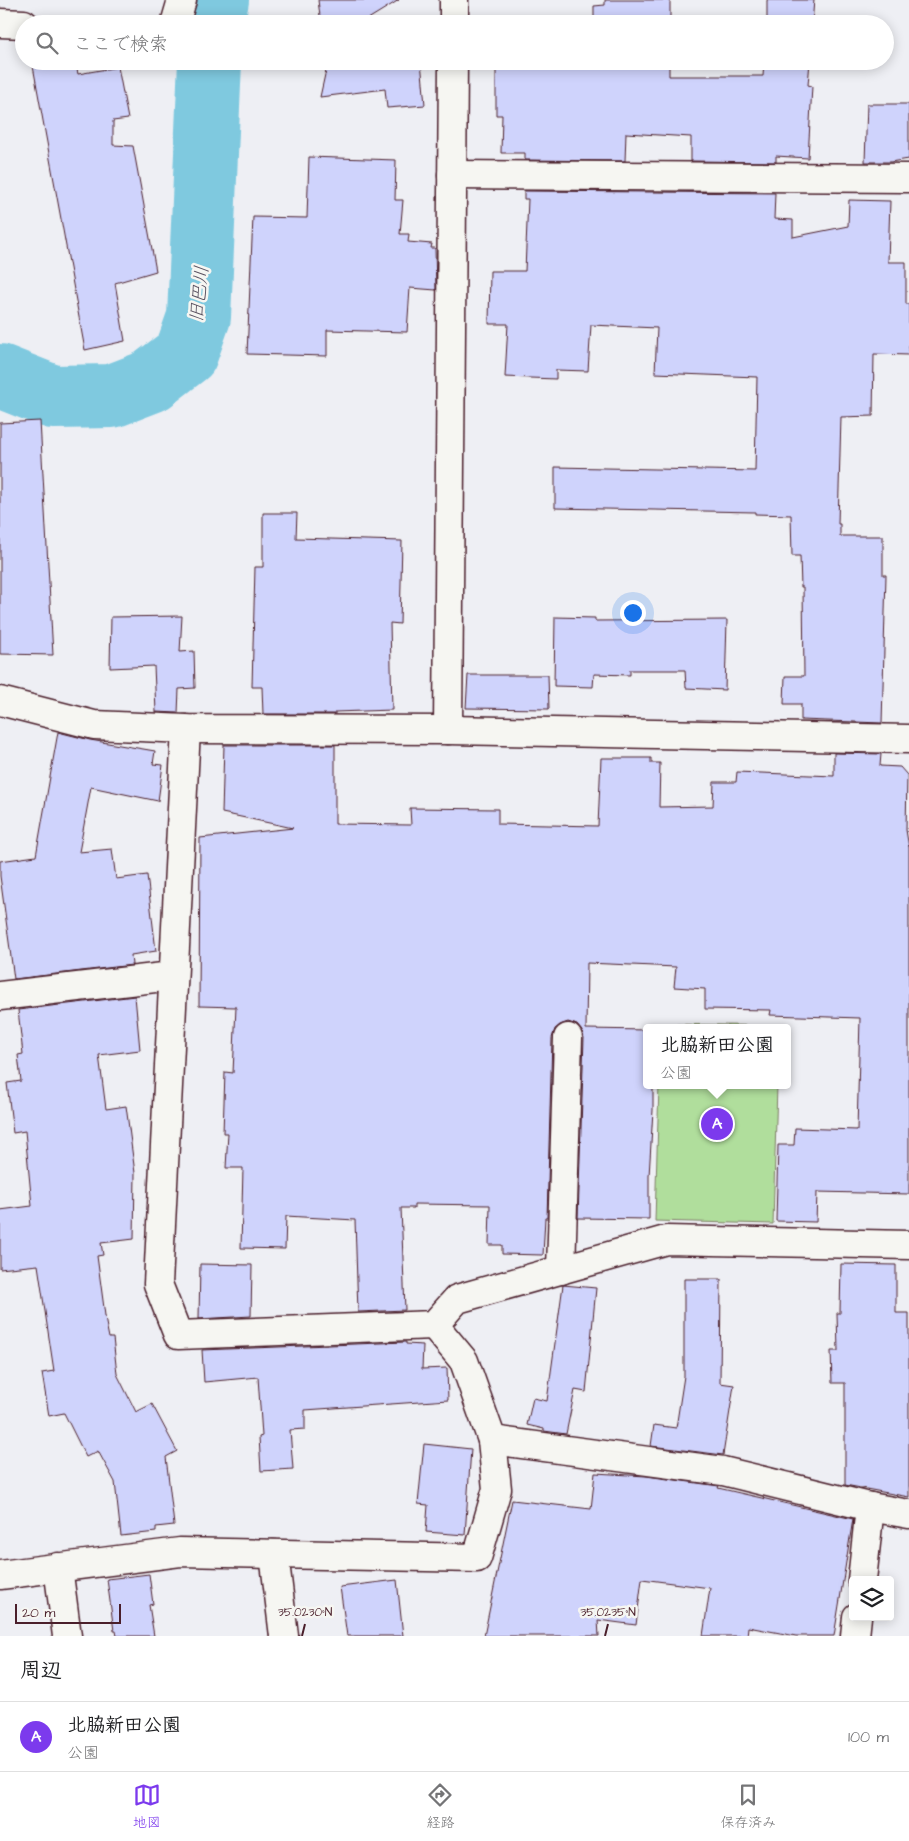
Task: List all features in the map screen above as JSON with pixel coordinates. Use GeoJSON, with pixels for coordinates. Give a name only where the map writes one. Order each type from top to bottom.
{"type":"FeatureCollection","features":[{"type":"Feature","properties":{"kind":"street"},"geometry":{"type":"LineString","coordinates":[[178,15],[182,0]]}},
{"type":"Feature","properties":{"kind":"street"},"geometry":{"type":"LineString","coordinates":[[454,0],[454,15]]}},
{"type":"Feature","properties":{"kind":"street"},"geometry":{"type":"LineString","coordinates":[[0,22],[15,23]]}},
{"type":"Feature","properties":{"kind":"street"},"geometry":{"type":"LineString","coordinates":[[448,730],[454,70]]}},
{"type":"Feature","properties":{"kind":"street"},"geometry":{"type":"LineString","coordinates":[[452,175],[909,178]]}},
{"type":"Feature","properties":{"kind":"street"},"geometry":{"type":"LineString","coordinates":[[0,702],[94,725],[186,729],[448,730],[909,739]]}},
{"type":"Feature","properties":{"kind":"street"},"geometry":{"type":"LineString","coordinates":[[186,729],[172,976],[158,1284],[178,1335],[434,1325],[457,1299],[666,1240],[909,1245]]}},
{"type":"Feature","properties":{"kind":"street"},"geometry":{"type":"LineString","coordinates":[[0,996],[172,976]]}},
{"type":"Feature","properties":{"kind":"street"},"geometry":{"type":"LineString","coordinates":[[561,1270],[568,1038]]}},
{"type":"Feature","properties":{"kind":"street"},"geometry":{"type":"LineString","coordinates":[[0,1575],[180,1552],[478,1558],[497,1488],[492,1440],[464,1361],[434,1325]]}},
{"type":"Feature","properties":{"kind":"street"},"geometry":{"type":"LineString","coordinates":[[492,1440],[723,1471],[870,1507],[909,1514]]}},
{"type":"Feature","properties":{"kind":"street"},"geometry":{"type":"LineString","coordinates":[[862,1576],[870,1507]]}},
{"type":"Feature","properties":{"kind":"street"},"geometry":{"type":"LineString","coordinates":[[274,1554],[284,1636]]}},
{"type":"Feature","properties":{"kind":"street"},"geometry":{"type":"LineString","coordinates":[[58,1567],[67,1636]]}},
{"type":"Feature","properties":{"kind":"street"},"geometry":{"type":"LineString","coordinates":[[855,1636],[857,1621]]}},
{"type":"Feature","properties":{"kind":"green space"},"geometry":{"type":"Polygon","coordinates":[[[659,1089],[777,1089],[773,1224],[655,1221],[659,1089]]]}},
{"type":"Feature","properties":{"kind":"building"},"geometry":{"type":"Polygon","coordinates":[[[318,0],[399,0],[375,15],[320,15],[318,0]]]}},
{"type":"Feature","properties":{"kind":"building"},"geometry":{"type":"Polygon","coordinates":[[[605,0],[670,0],[670,15],[594,15],[594,6],[605,5],[605,0]]]}},
{"type":"Feature","properties":{"kind":"building"},"geometry":{"type":"Polygon","coordinates":[[[767,0],[814,0],[813,15],[767,15],[767,0]]]}},
{"type":"Feature","properties":{"kind":"building"},"geometry":{"type":"Polygon","coordinates":[[[34,70],[77,70],[78,74],[101,70],[119,70],[128,119],[113,121],[113,145],[133,146],[156,271],[115,283],[125,341],[85,350],[34,70]]]}},
{"type":"Feature","properties":{"kind":"building"},"geometry":{"type":"Polygon","coordinates":[[[326,70],[422,70],[425,105],[387,108],[385,89],[320,97],[326,70]]]}},
{"type":"Feature","properties":{"kind":"building"},"geometry":{"type":"Polygon","coordinates":[[[496,70],[669,70],[669,76],[763,76],[763,70],[809,70],[808,85],[812,86],[808,158],[776,156],[776,162],[691,161],[691,137],[626,133],[625,161],[525,160],[525,153],[501,153],[502,115],[496,115],[496,70]]]}},
{"type":"Feature","properties":{"kind":"building"},"geometry":{"type":"Polygon","coordinates":[[[867,104],[909,104],[909,159],[890,162],[865,162],[867,104]]]}},
{"type":"Feature","properties":{"kind":"building"},"geometry":{"type":"Polygon","coordinates":[[[309,157],[396,160],[395,200],[403,200],[400,234],[409,234],[408,242],[432,244],[431,248],[435,248],[436,290],[410,288],[407,332],[327,330],[327,356],[247,354],[253,217],[307,218],[309,157]]]}},
{"type":"Feature","properties":{"kind":"building"},"geometry":{"type":"Polygon","coordinates":[[[524,191],[775,193],[774,219],[793,220],[793,237],[848,226],[849,200],[890,201],[888,262],[906,262],[906,304],[909,304],[909,355],[874,354],[873,416],[841,417],[838,524],[840,524],[840,536],[883,536],[883,575],[886,575],[882,723],[801,720],[801,704],[784,704],[785,676],[804,676],[803,587],[801,587],[800,556],[792,556],[791,515],[755,514],[755,512],[555,508],[555,467],[755,471],[757,377],[655,373],[657,328],[591,325],[588,371],[556,370],[556,379],[505,377],[508,324],[489,324],[490,271],[525,271],[528,199],[524,199],[524,191]]]}},
{"type":"Feature","properties":{"kind":"building"},"geometry":{"type":"Polygon","coordinates":[[[40,421],[53,655],[0,654],[0,423],[40,421]]]}},
{"type":"Feature","properties":{"kind":"building"},"geometry":{"type":"Polygon","coordinates":[[[263,513],[297,513],[296,538],[402,541],[400,624],[390,623],[392,710],[335,712],[335,714],[263,714],[262,687],[252,687],[255,567],[263,567],[263,513]]]}},
{"type":"Feature","properties":{"kind":"building"},"geometry":{"type":"Polygon","coordinates":[[[182,616],[180,652],[194,651],[195,688],[179,689],[178,713],[156,712],[154,666],[110,668],[111,617],[182,616]]]}},
{"type":"Feature","properties":{"kind":"building"},"geometry":{"type":"Polygon","coordinates":[[[555,617],[595,618],[595,621],[727,620],[725,690],[686,688],[685,670],[630,670],[630,675],[594,674],[593,687],[554,686],[555,617]]]}},
{"type":"Feature","properties":{"kind":"building"},"geometry":{"type":"Polygon","coordinates":[[[468,675],[548,675],[549,709],[466,708],[468,675]]]}},
{"type":"Feature","properties":{"kind":"building"},"geometry":{"type":"Polygon","coordinates":[[[58,732],[90,740],[155,751],[153,764],[163,765],[158,801],[91,787],[79,852],[112,849],[116,879],[147,875],[156,951],[131,955],[132,965],[14,979],[0,876],[0,861],[36,856],[58,732]]]}},
{"type":"Feature","properties":{"kind":"building"},"geometry":{"type":"Polygon","coordinates":[[[224,745],[335,745],[335,824],[411,825],[410,808],[498,809],[498,824],[598,826],[601,758],[651,758],[651,763],[660,763],[659,807],[713,806],[714,782],[736,782],[737,772],[834,776],[834,753],[881,754],[880,766],[900,767],[907,775],[906,830],[909,848],[909,1194],[817,1192],[816,1222],[776,1221],[778,1145],[794,1145],[795,1128],[857,1130],[860,1018],[770,1015],[771,1010],[705,1009],[705,989],[674,987],[676,967],[587,963],[586,1029],[643,1030],[643,1089],[653,1089],[649,1219],[578,1218],[584,1038],[582,1031],[577,1025],[568,1022],[555,1029],[552,1038],[547,1218],[545,1218],[543,1255],[502,1254],[502,1245],[489,1245],[490,1205],[414,1204],[414,1208],[401,1208],[405,1310],[358,1312],[355,1220],[286,1216],[285,1249],[241,1248],[243,1168],[226,1168],[228,1133],[223,1133],[225,1072],[233,1073],[236,1007],[199,1006],[200,838],[293,828],[222,813],[224,745]]]}},
{"type":"Feature","properties":{"kind":"building"},"geometry":{"type":"Polygon","coordinates":[[[135,996],[140,1050],[99,1055],[106,1109],[126,1106],[135,1173],[134,1239],[101,1243],[103,1255],[97,1256],[106,1323],[109,1338],[113,1338],[117,1374],[136,1412],[152,1404],[177,1451],[166,1457],[174,1525],[156,1527],[156,1532],[121,1536],[115,1482],[98,1451],[86,1457],[64,1413],[49,1416],[42,1373],[54,1371],[38,1265],[0,1269],[0,1210],[32,1206],[25,1131],[13,1133],[7,1083],[21,1081],[18,1055],[23,1054],[18,1010],[135,996]]]}},
{"type":"Feature","properties":{"kind":"building"},"geometry":{"type":"Polygon","coordinates":[[[200,1264],[252,1265],[251,1316],[199,1319],[200,1264]]]}},
{"type":"Feature","properties":{"kind":"building"},"geometry":{"type":"Polygon","coordinates":[[[841,1264],[896,1265],[896,1313],[909,1313],[909,1497],[845,1485],[845,1383],[832,1383],[831,1351],[838,1351],[837,1313],[840,1313],[841,1264]]]}},
{"type":"Feature","properties":{"kind":"building"},"geometry":{"type":"Polygon","coordinates":[[[684,1279],[721,1279],[720,1383],[734,1385],[723,1455],[651,1446],[654,1425],[676,1428],[684,1376],[684,1279]]]}},
{"type":"Feature","properties":{"kind":"building"},"geometry":{"type":"Polygon","coordinates":[[[563,1285],[596,1288],[586,1392],[575,1390],[566,1434],[544,1431],[544,1429],[527,1425],[533,1398],[547,1401],[563,1285]]]}},
{"type":"Feature","properties":{"kind":"building"},"geometry":{"type":"Polygon","coordinates":[[[406,1342],[406,1344],[423,1345],[422,1369],[447,1368],[448,1400],[305,1410],[305,1429],[290,1430],[293,1469],[261,1471],[259,1437],[262,1436],[258,1377],[204,1382],[202,1350],[406,1342]]]}},
{"type":"Feature","properties":{"kind":"building"},"geometry":{"type":"Polygon","coordinates":[[[424,1444],[471,1449],[465,1535],[426,1532],[428,1505],[418,1504],[424,1444]]]}},
{"type":"Feature","properties":{"kind":"building"},"geometry":{"type":"Polygon","coordinates":[[[595,1473],[646,1476],[719,1486],[718,1488],[853,1519],[834,1636],[796,1636],[748,1627],[747,1636],[703,1636],[710,1588],[642,1579],[636,1625],[598,1620],[599,1636],[484,1636],[512,1500],[591,1509],[595,1473]]]}},
{"type":"Feature","properties":{"kind":"building"},"geometry":{"type":"Polygon","coordinates":[[[149,1574],[153,1604],[149,1605],[154,1636],[117,1636],[116,1631],[114,1631],[107,1579],[149,1574]]]}},
{"type":"Feature","properties":{"kind":"building"},"geometry":{"type":"Polygon","coordinates":[[[397,1580],[403,1636],[347,1636],[340,1587],[397,1580]]]}},
{"type":"Feature","properties":{"kind":"waterway","name":"旧巴川"},"geometry":{"type":"LineString","coordinates":[[214,15],[217,0]]}},
{"type":"Feature","properties":{"kind":"waterway","name":"旧巴川"},"geometry":{"type":"LineString","coordinates":[[0,376],[53,397],[112,396],[151,381],[186,354],[199,317],[210,70]]}},
{"type":"Feature","properties":{"kind":"place","name":"北脇新田公園"},"geometry":{"type":"Point","coordinates":[717,1124]}}]}
